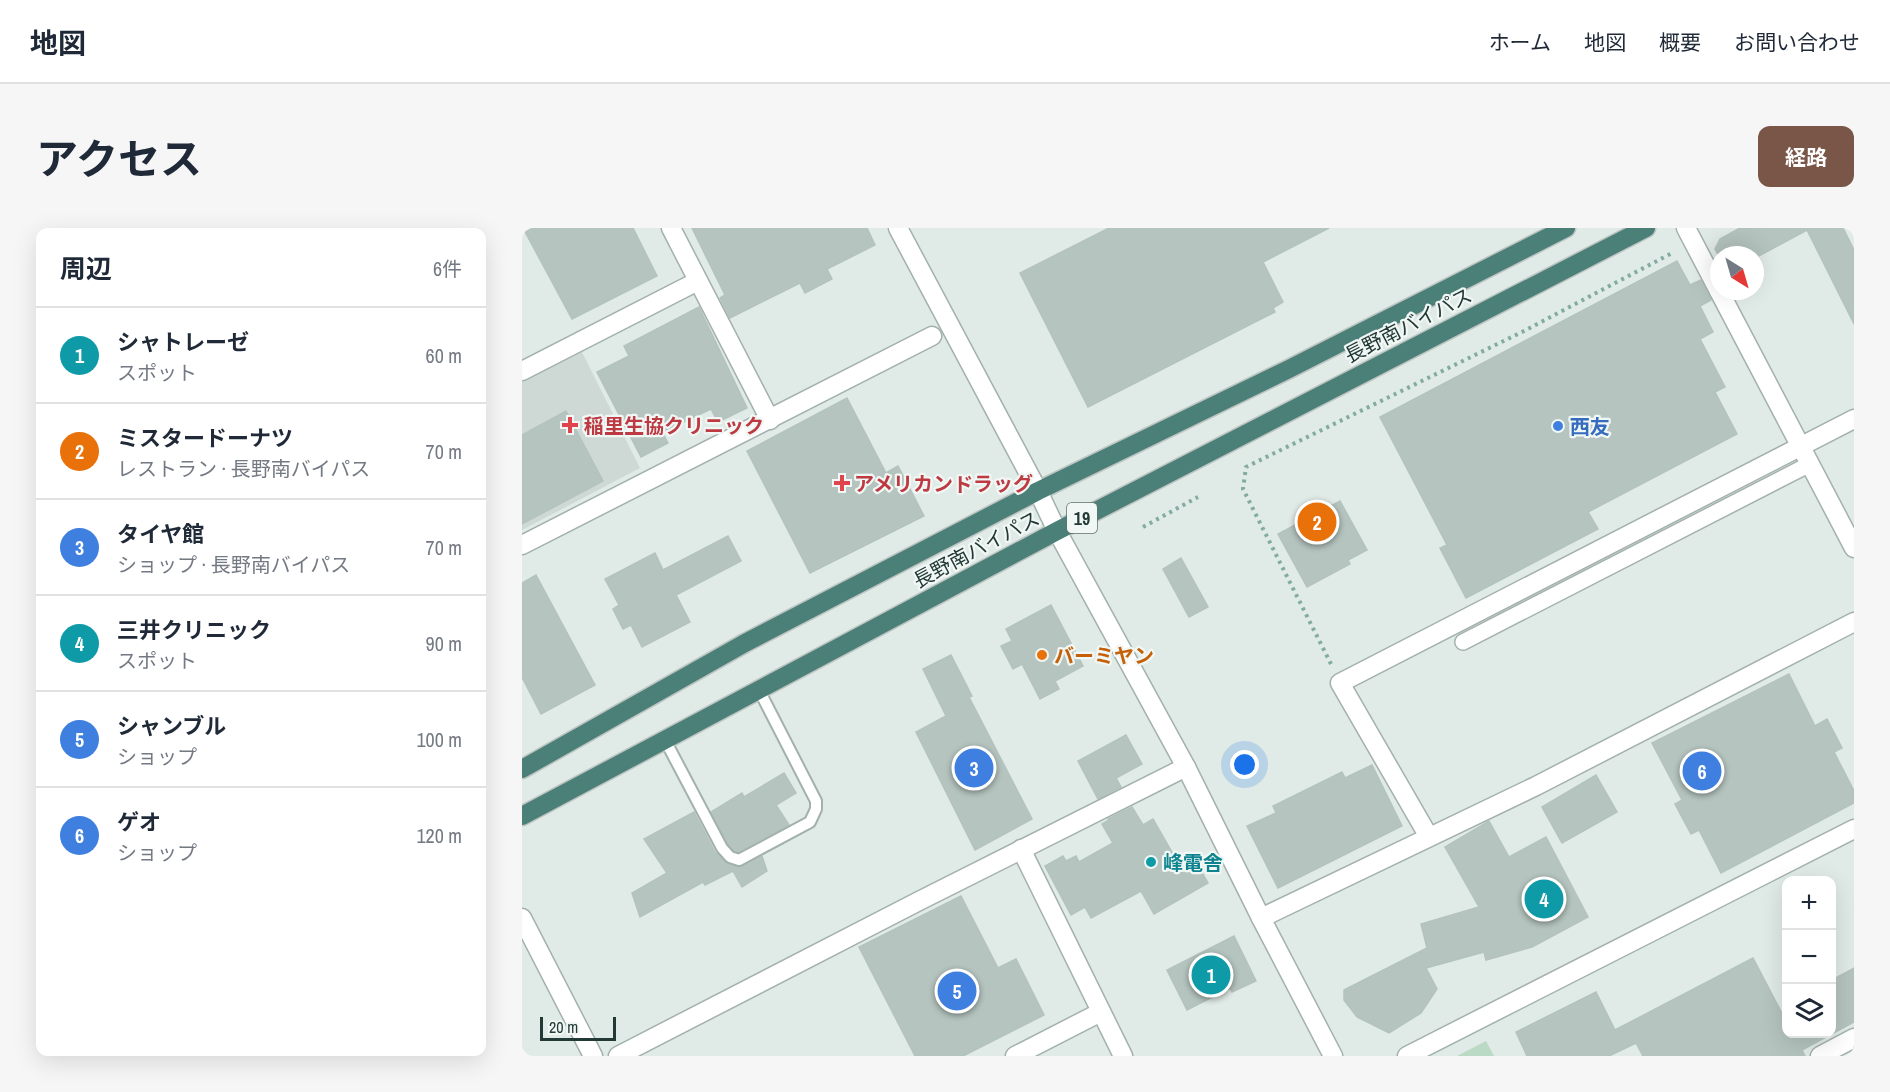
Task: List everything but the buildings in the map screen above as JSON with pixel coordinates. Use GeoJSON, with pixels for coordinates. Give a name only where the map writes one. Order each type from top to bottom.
{"type":"FeatureCollection","features":[{"type":"Feature","properties":{"kind":"highway","name":"長野南バイパス"},"geometry":{"type":"LineString","coordinates":[[522,769],[715,658],[1038,491],[1289,369],[1566,228]]}},
{"type":"Feature","properties":{"kind":"highway","name":"長野南バイパス"},"geometry":{"type":"LineString","coordinates":[[522,816],[1057,531],[1646,228]]}},
{"type":"Feature","properties":{"kind":"street"},"geometry":{"type":"LineString","coordinates":[[671,228],[770,420]]}},
{"type":"Feature","properties":{"kind":"street"},"geometry":{"type":"LineString","coordinates":[[898,228],[1057,531],[1186,767],[1333,1056]]}},
{"type":"Feature","properties":{"kind":"street"},"geometry":{"type":"LineString","coordinates":[[1686,228],[1710,274]]}},
{"type":"Feature","properties":{"kind":"street"},"geometry":{"type":"LineString","coordinates":[[522,371],[698,281]]}},
{"type":"Feature","properties":{"kind":"street"},"geometry":{"type":"LineString","coordinates":[[1724,300],[1854,548]]}},
{"type":"Feature","properties":{"kind":"street"},"geometry":{"type":"LineString","coordinates":[[522,545],[932,336]]}},
{"type":"Feature","properties":{"kind":"street"},"geometry":{"type":"LineString","coordinates":[[1428,837],[1340,683],[1854,419]]}},
{"type":"Feature","properties":{"kind":"street"},"geometry":{"type":"LineString","coordinates":[[1463,642],[1810,464]]}},
{"type":"Feature","properties":{"kind":"street"},"geometry":{"type":"LineString","coordinates":[[1261,918],[1536,786],[1854,622]]}},
{"type":"Feature","properties":{"kind":"street"},"geometry":{"type":"LineString","coordinates":[[618,1056],[1186,767]]}},
{"type":"Feature","properties":{"kind":"street"},"geometry":{"type":"LineString","coordinates":[[1407,1056],[1854,829]]}},
{"type":"Feature","properties":{"kind":"street"},"geometry":{"type":"LineString","coordinates":[[1021,849],[1123,1056]]}},
{"type":"Feature","properties":{"kind":"street"},"geometry":{"type":"LineString","coordinates":[[522,918],[593,1056]]}},
{"type":"Feature","properties":{"kind":"street"},"geometry":{"type":"LineString","coordinates":[[1015,1056],[1101,1012]]}},
{"type":"Feature","properties":{"kind":"street"},"geometry":{"type":"LineString","coordinates":[[1820,1056],[1854,1038]]}},
{"type":"Feature","properties":{"kind":"lane"},"geometry":{"type":"LineString","coordinates":[[665,740],[722,848],[730,857],[739,860],[810,822],[816,809],[816,801],[759,690]]}},
{"type":"Feature","properties":{"kind":"path"},"geometry":{"type":"LineString","coordinates":[[1340,683],[1243,489],[1246,467],[1522,332],[1683,248]]}},
{"type":"Feature","properties":{"kind":"path"},"geometry":{"type":"LineString","coordinates":[[1143,527],[1198,497]]}},
{"type":"Feature","properties":{"kind":"shaded area","name":"稲里生協クリニック"},"geometry":{"type":"Polygon","coordinates":[[[582,352],[640,468],[522,530],[522,382],[582,352]]]}},
{"type":"Feature","properties":{"kind":"green space"},"geometry":{"type":"Polygon","coordinates":[[[1486,1041],[1494,1056],[1457,1056],[1486,1041]]]}},
{"type":"Feature","properties":{"kind":"place","name":"稲里生協クリニック"},"geometry":{"type":"Point","coordinates":[570,425]}},
{"type":"Feature","properties":{"kind":"place","name":"西友"},"geometry":{"type":"Point","coordinates":[1558,426]}},
{"type":"Feature","properties":{"kind":"place","name":"アメリカンドラッグ"},"geometry":{"type":"Point","coordinates":[842,483]}},
{"type":"Feature","properties":{"kind":"place","name":"ミスタードーナツ"},"geometry":{"type":"Point","coordinates":[1317,522]}},
{"type":"Feature","properties":{"kind":"place","name":"バーミヤン"},"geometry":{"type":"Point","coordinates":[1042,655]}},
{"type":"Feature","properties":{"kind":"place","name":"タイヤ館"},"geometry":{"type":"Point","coordinates":[974,768]}},
{"type":"Feature","properties":{"kind":"place","name":"ゲオ"},"geometry":{"type":"Point","coordinates":[1702,771]}},
{"type":"Feature","properties":{"kind":"place","name":"峰電舎"},"geometry":{"type":"Point","coordinates":[1151,862]}},
{"type":"Feature","properties":{"kind":"place","name":"三井クリニック"},"geometry":{"type":"Point","coordinates":[1544,899]}},
{"type":"Feature","properties":{"kind":"place","name":"シャトレーゼ"},"geometry":{"type":"Point","coordinates":[1211,975]}},
{"type":"Feature","properties":{"kind":"place","name":"シャンブル"},"geometry":{"type":"Point","coordinates":[957,991]}}]}
